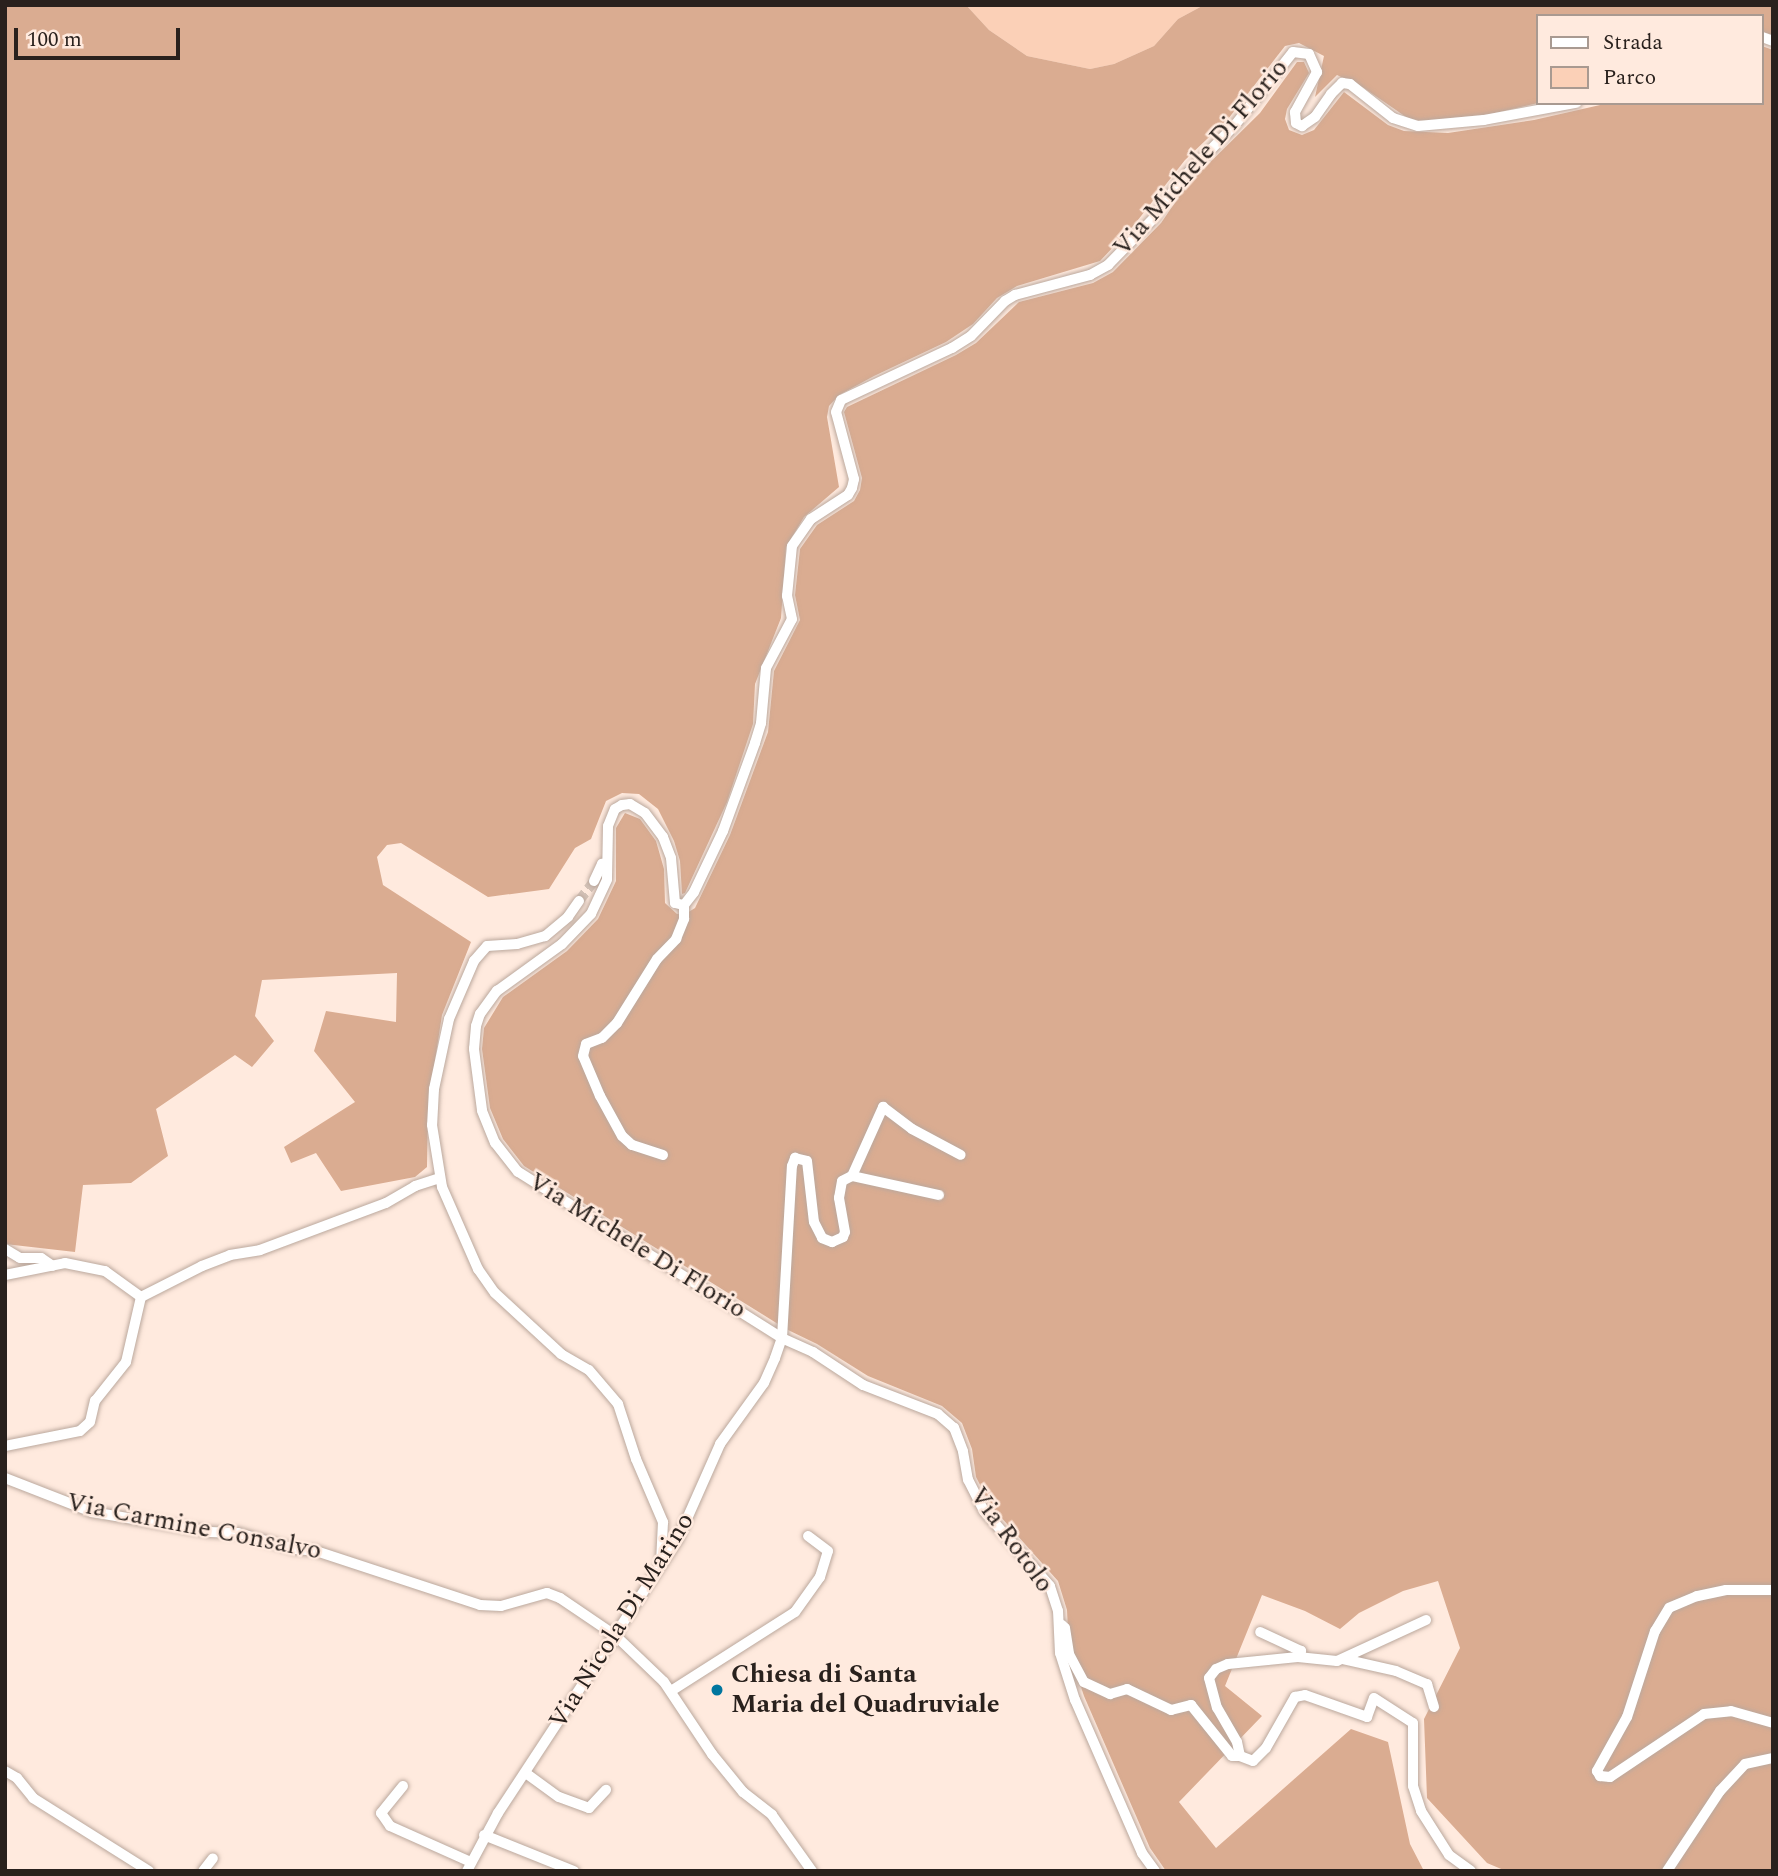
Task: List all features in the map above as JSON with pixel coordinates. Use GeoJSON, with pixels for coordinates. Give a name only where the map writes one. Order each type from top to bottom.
{"type":"FeatureCollection","features":[{"type":"Feature","properties":{"kind":"street","name":"Via Michele Di Florio"},"geometry":{"type":"LineString","coordinates":[[782,1338],[536,1187],[505,1158],[488,1127],[478,1089],[474,1049],[480,1014],[497,991],[562,944],[591,914],[604,890],[606,839],[610,816],[622,804],[637,806],[655,823],[663,837],[673,868],[673,900],[684,905],[694,892],[723,831],[760,730],[766,668],[792,619],[787,596],[792,546],[811,519],[848,495],[852,488],[854,479],[836,412],[841,400],[952,348],[971,336],[1005,301],[1015,295],[1090,275],[1108,265],[1154,218],[1181,180],[1235,125],[1293,52],[1309,54],[1317,72],[1314,84],[1295,112],[1296,123],[1302,126],[1315,117],[1342,83],[1350,84],[1393,118],[1418,126],[1484,120],[1565,105]]}},
{"type":"Feature","properties":{"kind":"street"},"geometry":{"type":"LineString","coordinates":[[594,881],[602,864],[607,863]]}},
{"type":"Feature","properties":{"kind":"street"},"geometry":{"type":"LineString","coordinates":[[579,901],[568,917],[545,936],[517,944],[487,946],[474,961],[460,988],[449,1019],[434,1090],[432,1125],[440,1178],[478,1269],[495,1293],[561,1354],[589,1370],[618,1404],[635,1460],[663,1522],[660,1569]]}},
{"type":"Feature","properties":{"kind":"street"},"geometry":{"type":"LineString","coordinates":[[663,1155],[632,1145],[622,1136],[600,1096],[583,1055],[586,1044],[602,1038],[617,1023],[657,959],[676,939],[684,919],[684,905]]}},
{"type":"Feature","properties":{"kind":"street"},"geometry":{"type":"LineString","coordinates":[[939,1195],[852,1176],[883,1107],[912,1129],[961,1155]]}},
{"type":"Feature","properties":{"kind":"street","name":"Via Nicola Di Marino"},"geometry":{"type":"LineString","coordinates":[[469,1866],[484,1835],[527,1774],[660,1569],[678,1539],[720,1444],[764,1383],[782,1338],[792,1166],[795,1158],[804,1158],[808,1165],[814,1222],[818,1232],[827,1241],[843,1237],[845,1222],[839,1198],[842,1181],[852,1176]]}},
{"type":"Feature","properties":{"kind":"street"},"geometry":{"type":"LineString","coordinates":[[141,1297],[202,1266],[230,1255],[260,1251],[386,1203],[415,1186],[440,1178]]}},
{"type":"Feature","properties":{"kind":"street"},"geometry":{"type":"LineString","coordinates":[[5,1249],[20,1258],[41,1258],[53,1266]]}},
{"type":"Feature","properties":{"kind":"street"},"geometry":{"type":"LineString","coordinates":[[5,1275],[65,1263],[105,1271],[141,1297]]}},
{"type":"Feature","properties":{"kind":"street"},"geometry":{"type":"LineString","coordinates":[[5,1446],[80,1431],[90,1422],[94,1401],[126,1362],[141,1297]]}},
{"type":"Feature","properties":{"kind":"street","name":"Via Rotolo"},"geometry":{"type":"LineString","coordinates":[[782,1338],[813,1352],[863,1385],[938,1414],[954,1429],[963,1451],[968,1480],[984,1511],[1006,1540],[1050,1586],[1059,1622],[1060,1653],[1075,1700],[1142,1853],[1155,1871]]}},
{"type":"Feature","properties":{"kind":"street","name":"Via Carmine Consalvo"},"geometry":{"type":"LineString","coordinates":[[5,1478],[92,1512],[210,1532],[238,1533],[295,1549],[317,1551],[480,1605],[501,1606],[547,1593],[560,1598],[616,1636],[671,1691],[712,1754],[743,1792],[772,1815],[812,1871]]}},
{"type":"Feature","properties":{"kind":"street"},"geometry":{"type":"LineString","coordinates":[[671,1691],[795,1612],[820,1577],[828,1551],[808,1536]]}},
{"type":"Feature","properties":{"kind":"street"},"geometry":{"type":"LineString","coordinates":[[1773,1590],[1726,1590],[1697,1596],[1670,1608],[1656,1632],[1627,1717],[1597,1771],[1600,1776],[1610,1777],[1704,1714],[1731,1711],[1773,1723]]}},
{"type":"Feature","properties":{"kind":"street"},"geometry":{"type":"LineString","coordinates":[[1240,1756],[1237,1742],[1217,1708],[1209,1678],[1216,1669],[1228,1664],[1298,1657],[1337,1661],[1426,1620]]}},
{"type":"Feature","properties":{"kind":"street"},"geometry":{"type":"LineString","coordinates":[[1059,1622],[1065,1628],[1069,1654],[1084,1682],[1111,1694],[1127,1689],[1171,1710],[1191,1705],[1232,1756],[1253,1761],[1266,1748],[1295,1697],[1304,1695],[1367,1717],[1374,1698],[1413,1723],[1413,1786],[1421,1811],[1449,1855],[1471,1871]]}},
{"type":"Feature","properties":{"kind":"street"},"geometry":{"type":"LineString","coordinates":[[1260,1632],[1301,1651],[1298,1657]]}},
{"type":"Feature","properties":{"kind":"street"},"geometry":{"type":"LineString","coordinates":[[1343,1659],[1396,1671],[1427,1684],[1434,1698],[1434,1707]]}},
{"type":"Feature","properties":{"kind":"street"},"geometry":{"type":"LineString","coordinates":[[1667,1871],[1720,1791],[1745,1764],[1773,1758]]}},
{"type":"Feature","properties":{"kind":"street"},"geometry":{"type":"LineString","coordinates":[[5,1771],[17,1778],[33,1798],[149,1871]]}},
{"type":"Feature","properties":{"kind":"street"},"geometry":{"type":"LineString","coordinates":[[527,1774],[559,1797],[589,1808],[606,1790]]}},
{"type":"Feature","properties":{"kind":"street"},"geometry":{"type":"LineString","coordinates":[[403,1786],[381,1813],[390,1826],[469,1866]]}},
{"type":"Feature","properties":{"kind":"street"},"geometry":{"type":"LineString","coordinates":[[484,1835],[574,1871]]}},
{"type":"Feature","properties":{"kind":"street"},"geometry":{"type":"LineString","coordinates":[[203,1871],[213,1858]]}},
{"type":"Feature","properties":{"kind":"green space"},"geometry":{"type":"Polygon","coordinates":[[[966,5],[1204,5],[1178,19],[1154,46],[1114,64],[1090,69],[1027,56],[989,30],[966,5]]]}},
{"type":"Feature","properties":{"kind":"shaded area"},"geometry":{"type":"Polygon","coordinates":[[[5,5],[966,5],[989,30],[1027,56],[1090,69],[1114,64],[1154,46],[1178,19],[1204,5],[1773,5],[1773,35],[1764,33],[1764,14],[1536,14],[1536,103],[1491,114],[1425,121],[1409,119],[1364,88],[1337,75],[1315,97],[1324,56],[1299,43],[1285,46],[1228,119],[1185,160],[1134,225],[1100,261],[1017,286],[997,298],[973,324],[946,342],[839,395],[829,406],[827,417],[839,487],[804,517],[786,547],[781,618],[755,684],[753,724],[727,802],[685,893],[682,894],[680,861],[674,841],[658,809],[639,794],[622,793],[606,801],[591,839],[575,848],[549,889],[488,897],[401,843],[387,845],[377,857],[383,885],[471,942],[442,1015],[428,1106],[427,1167],[415,1177],[341,1191],[316,1153],[291,1163],[284,1147],[355,1102],[314,1051],[326,1011],[396,1022],[397,973],[262,980],[255,1016],[274,1041],[252,1067],[235,1055],[156,1109],[168,1156],[131,1183],[83,1185],[75,1252],[5,1244],[5,5]]]}},
{"type":"Feature","properties":{"kind":"shaded area"},"geometry":{"type":"Polygon","coordinates":[[[1764,47],[1773,50],[1773,1871],[1506,1871],[1487,1863],[1427,1798],[1424,1719],[1460,1648],[1438,1581],[1403,1591],[1359,1613],[1340,1629],[1305,1611],[1262,1595],[1225,1686],[1262,1716],[1179,1802],[1216,1848],[1351,1729],[1388,1742],[1410,1844],[1424,1871],[1166,1871],[1150,1848],[1084,1696],[1069,1651],[1067,1610],[1058,1581],[991,1506],[976,1477],[972,1449],[962,1423],[942,1406],[868,1376],[817,1344],[786,1329],[524,1166],[503,1139],[490,1108],[482,1049],[484,1028],[503,997],[567,951],[598,919],[616,881],[616,828],[625,813],[640,819],[656,841],[664,869],[665,903],[677,914],[687,913],[695,908],[730,835],[768,732],[774,671],[800,620],[795,595],[800,549],[817,525],[854,501],[860,490],[862,478],[844,412],[847,407],[976,343],[1019,302],[1093,283],[1113,272],[1161,223],[1187,185],[1260,113],[1297,62],[1304,62],[1309,73],[1287,109],[1285,119],[1289,130],[1302,135],[1314,130],[1344,92],[1388,125],[1404,131],[1448,133],[1534,120],[1600,105],[1764,105],[1764,47]]]}},
{"type":"Feature","properties":{"kind":"tunnel"},"geometry":{"type":"LineString","coordinates":[[579,901],[594,881]]}},
{"type":"Feature","properties":{"kind":"place","name":"Chiesa di Santa Maria del Quadruviale"},"geometry":{"type":"Point","coordinates":[717,1690]}}]}
